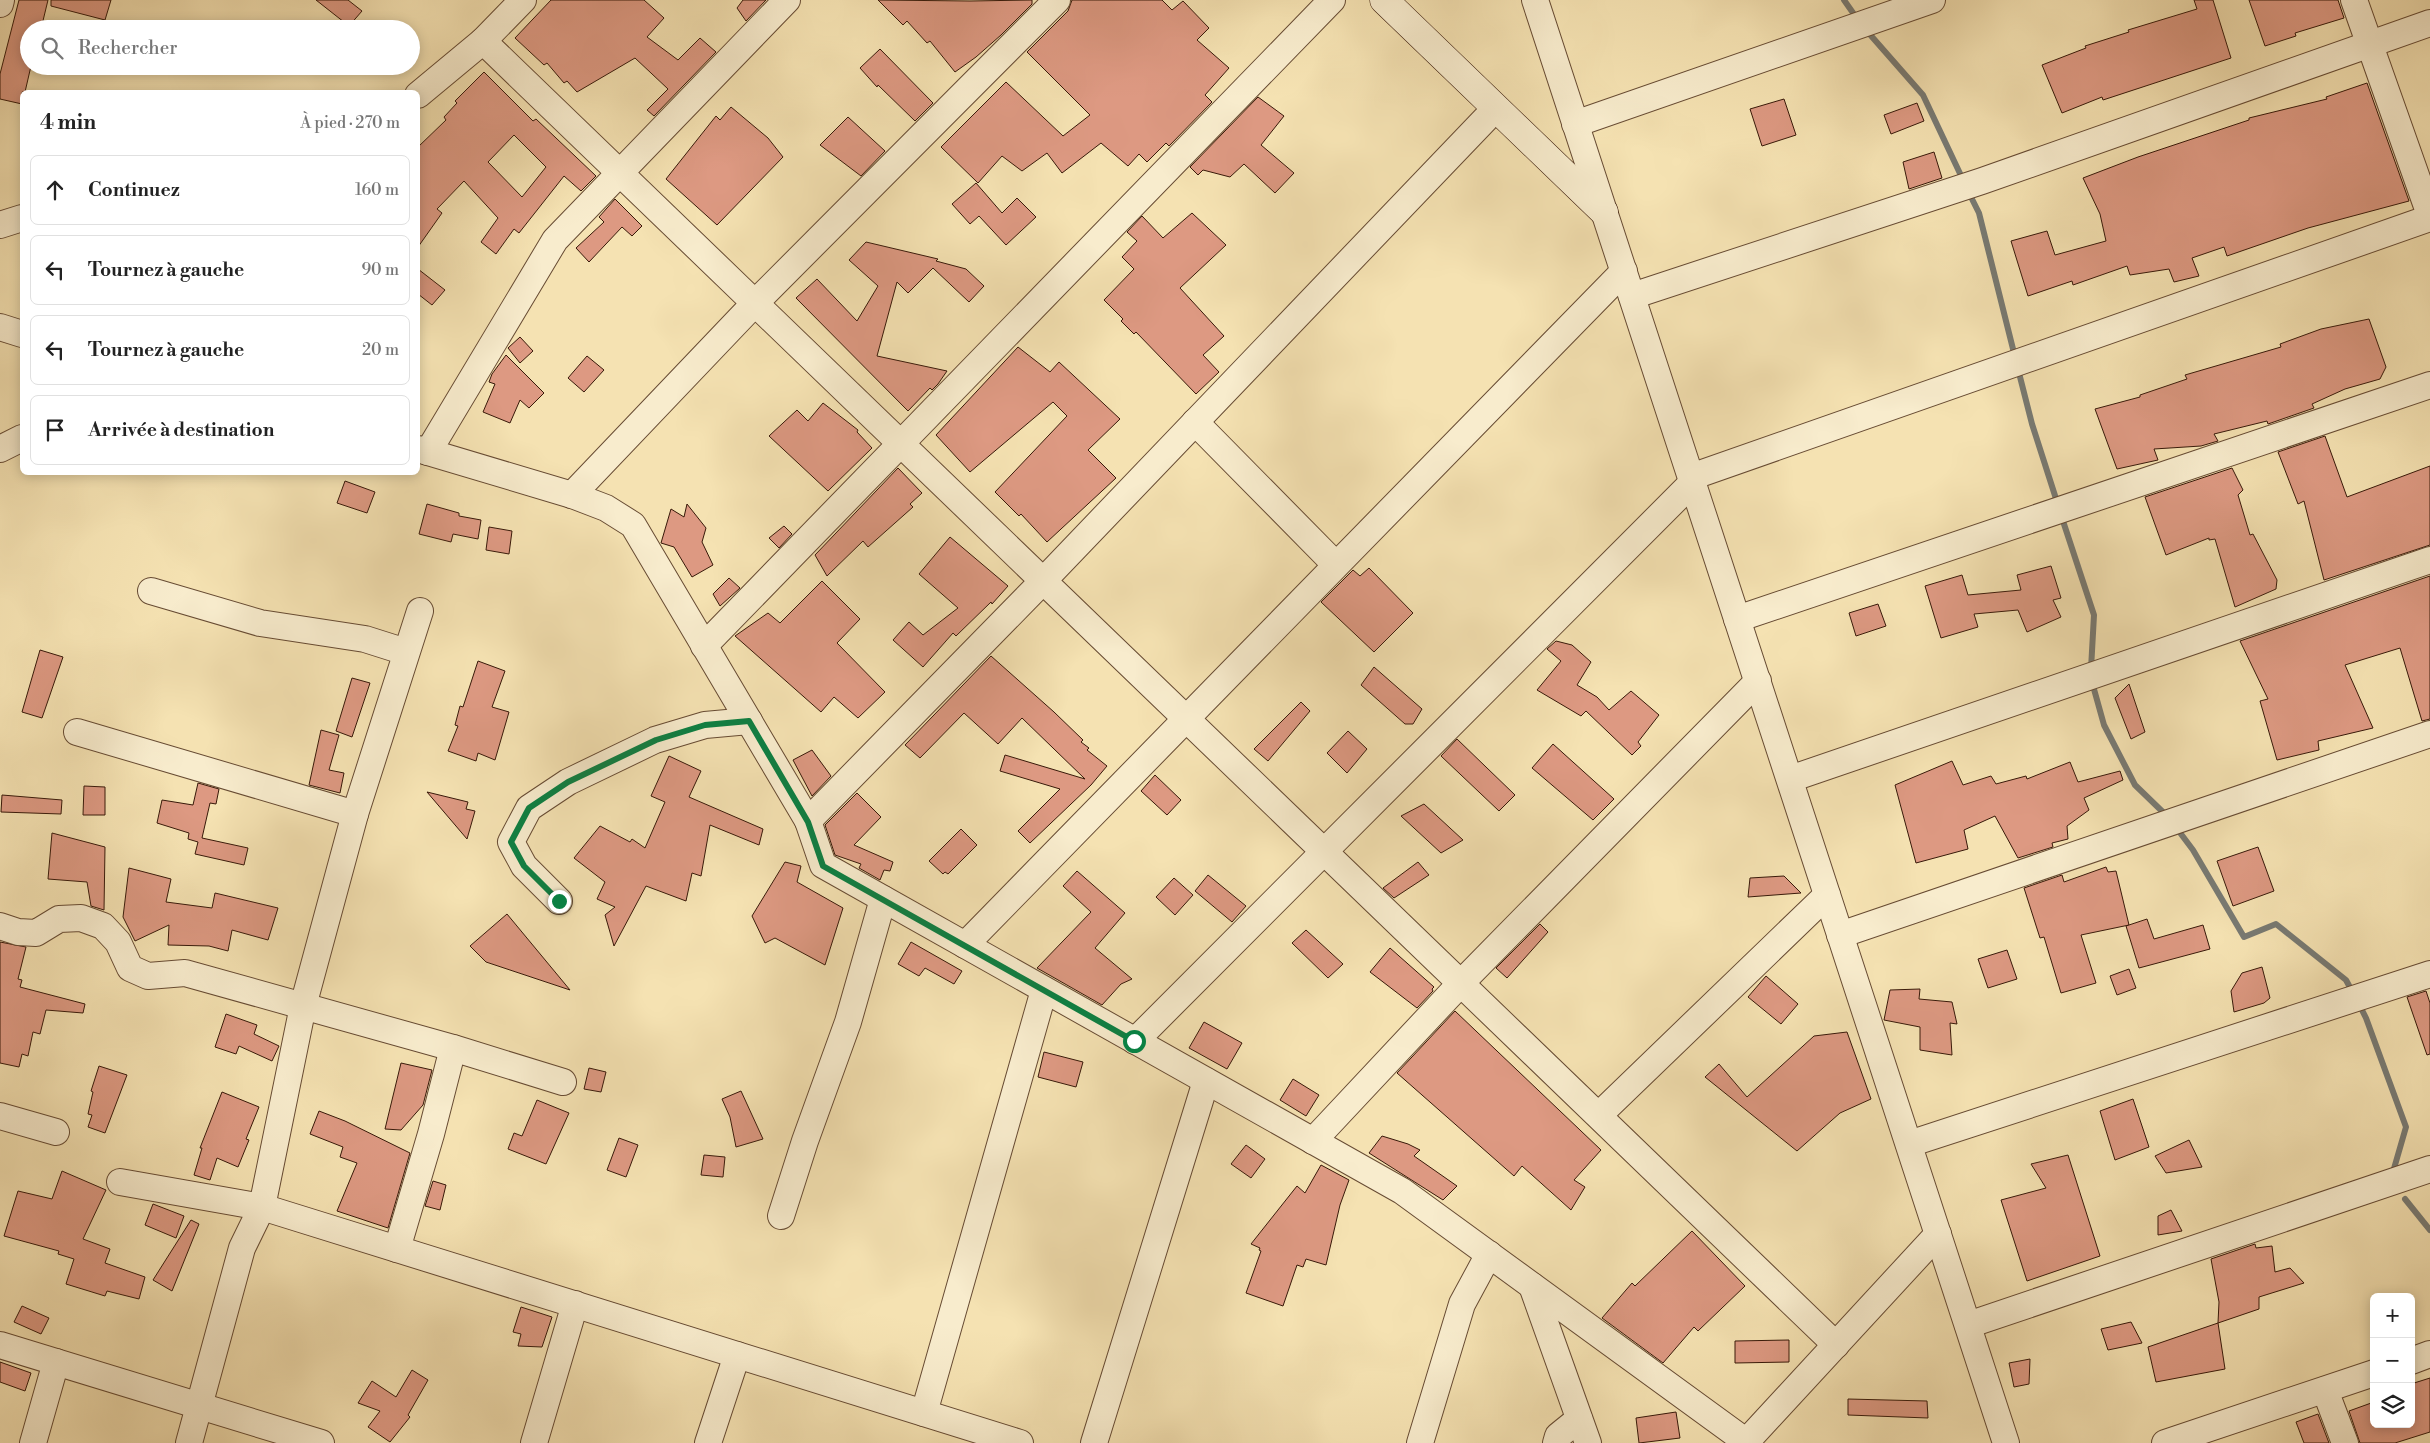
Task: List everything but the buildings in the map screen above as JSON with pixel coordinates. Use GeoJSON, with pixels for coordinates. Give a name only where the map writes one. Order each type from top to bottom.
{"type":"FeatureCollection","features":[{"type":"Feature","properties":{"kind":"street"},"geometry":{"type":"LineString","coordinates":[[0,4],[1,0]]}},
{"type":"Feature","properties":{"kind":"street"},"geometry":{"type":"LineString","coordinates":[[420,93],[484,41],[523,0]]}},
{"type":"Feature","properties":{"kind":"street"},"geometry":{"type":"LineString","coordinates":[[787,0],[555,240],[423,450],[572,495],[606,508],[633,525],[808,822],[823,866],[1402,1191],[1747,1442],[1938,1234]]}},
{"type":"Feature","properties":{"kind":"street"},"geometry":{"type":"LineString","coordinates":[[572,495],[756,303],[1057,0]]}},
{"type":"Feature","properties":{"kind":"street"},"geometry":{"type":"LineString","coordinates":[[704,646],[1332,0]]}},
{"type":"Feature","properties":{"kind":"street"},"geometry":{"type":"LineString","coordinates":[[1384,0],[1604,212]]}},
{"type":"Feature","properties":{"kind":"street"},"geometry":{"type":"LineString","coordinates":[[1535,0],[2006,1443]]}},
{"type":"Feature","properties":{"kind":"street"},"geometry":{"type":"LineString","coordinates":[[1575,124],[1932,0]]}},
{"type":"Feature","properties":{"kind":"street"},"geometry":{"type":"LineString","coordinates":[[1134,1041],[1692,480],[2430,216],[2354,0]]}},
{"type":"Feature","properties":{"kind":"street"},"geometry":{"type":"LineString","coordinates":[[1632,296],[1959,188],[2430,23]]}},
{"type":"Feature","properties":{"kind":"street"},"geometry":{"type":"LineString","coordinates":[[484,41],[1836,1344]]}},
{"type":"Feature","properties":{"kind":"street"},"geometry":{"type":"LineString","coordinates":[[808,822],[1496,108]]}},
{"type":"Feature","properties":{"kind":"street"},"geometry":{"type":"LineString","coordinates":[[0,225],[20,219]]}},
{"type":"Feature","properties":{"kind":"street"},"geometry":{"type":"LineString","coordinates":[[965,945],[1624,271]]}},
{"type":"Feature","properties":{"kind":"street"},"geometry":{"type":"LineString","coordinates":[[0,327],[20,333]]}},
{"type":"Feature","properties":{"kind":"street"},"geometry":{"type":"LineString","coordinates":[[1737,619],[2430,385]]}},
{"type":"Feature","properties":{"kind":"street"},"geometry":{"type":"LineString","coordinates":[[1195,422],[1336,565]]}},
{"type":"Feature","properties":{"kind":"street"},"geometry":{"type":"LineString","coordinates":[[0,449],[20,439]]}},
{"type":"Feature","properties":{"kind":"street"},"geometry":{"type":"LineString","coordinates":[[1790,780],[2430,560]]}},
{"type":"Feature","properties":{"kind":"street"},"geometry":{"type":"LineString","coordinates":[[151,591],[260,623],[365,639],[406,652]]}},
{"type":"Feature","properties":{"kind":"street"},"geometry":{"type":"LineString","coordinates":[[189,1443],[242,1248],[262,1207],[303,1006],[355,814],[420,611]]}},
{"type":"Feature","properties":{"kind":"street"},"geometry":{"type":"LineString","coordinates":[[1313,1141],[1461,983],[1758,681]]}},
{"type":"Feature","properties":{"kind":"street"},"geometry":{"type":"LineString","coordinates":[[559,901],[524,866],[511,842],[529,808],[568,782],[656,740],[705,725],[749,721]]}},
{"type":"Feature","properties":{"kind":"street"},"geometry":{"type":"LineString","coordinates":[[76,732],[355,814]]}},
{"type":"Feature","properties":{"kind":"street"},"geometry":{"type":"LineString","coordinates":[[1840,935],[2430,734]]}},
{"type":"Feature","properties":{"kind":"street"},"geometry":{"type":"LineString","coordinates":[[1598,1116],[1828,895]]}},
{"type":"Feature","properties":{"kind":"street"},"geometry":{"type":"LineString","coordinates":[[781,1216],[805,1141],[848,1022],[883,899]]}},
{"type":"Feature","properties":{"kind":"street"},"geometry":{"type":"LineString","coordinates":[[0,926],[18,932],[36,932],[59,919],[81,918],[102,926],[118,942],[130,968],[148,976],[185,973],[453,1048],[563,1082]]}},
{"type":"Feature","properties":{"kind":"street"},"geometry":{"type":"LineString","coordinates":[[1909,1144],[2430,974]]}},
{"type":"Feature","properties":{"kind":"street"},"geometry":{"type":"LineString","coordinates":[[924,1413],[1044,990]]}},
{"type":"Feature","properties":{"kind":"street"},"geometry":{"type":"LineString","coordinates":[[397,1249],[431,1134],[453,1048]]}},
{"type":"Feature","properties":{"kind":"street"},"geometry":{"type":"LineString","coordinates":[[1094,1443],[1206,1081]]}},
{"type":"Feature","properties":{"kind":"street"},"geometry":{"type":"LineString","coordinates":[[0,1116],[56,1132]]}},
{"type":"Feature","properties":{"kind":"street"},"geometry":{"type":"LineString","coordinates":[[1968,1325],[2430,1169]]}},
{"type":"Feature","properties":{"kind":"street"},"geometry":{"type":"LineString","coordinates":[[120,1182],[262,1207],[1020,1443]]}},
{"type":"Feature","properties":{"kind":"street"},"geometry":{"type":"LineString","coordinates":[[1420,1443],[1462,1304],[1489,1254]]}},
{"type":"Feature","properties":{"kind":"street"},"geometry":{"type":"LineString","coordinates":[[1532,1286],[1588,1443]]}},
{"type":"Feature","properties":{"kind":"street"},"geometry":{"type":"LineString","coordinates":[[534,1443],[575,1304]]}},
{"type":"Feature","properties":{"kind":"street"},"geometry":{"type":"LineString","coordinates":[[0,1345],[321,1443]]}},
{"type":"Feature","properties":{"kind":"street"},"geometry":{"type":"LineString","coordinates":[[2415,1360],[2430,1354]]}},
{"type":"Feature","properties":{"kind":"street"},"geometry":{"type":"LineString","coordinates":[[708,1443],[737,1355]]}},
{"type":"Feature","properties":{"kind":"street"},"geometry":{"type":"LineString","coordinates":[[33,1443],[56,1362]]}},
{"type":"Feature","properties":{"kind":"street"},"geometry":{"type":"LineString","coordinates":[[2165,1443],[2370,1374]]}},
{"type":"Feature","properties":{"kind":"street"},"geometry":{"type":"LineString","coordinates":[[2325,1390],[2345,1443]]}},
{"type":"Feature","properties":{"kind":"street"},"geometry":{"type":"LineString","coordinates":[[1556,1443],[1558,1436],[1579,1419]]}},
{"type":"Feature","properties":{"kind":"waterway"},"geometry":{"type":"LineString","coordinates":[[1844,0],[1858,20]]}},
{"type":"Feature","properties":{"kind":"waterway"},"geometry":{"type":"LineString","coordinates":[[1866,30],[1923,95],[1964,182]]}},
{"type":"Feature","properties":{"kind":"waterway"},"geometry":{"type":"LineString","coordinates":[[1968,191],[1979,213],[2015,357]]}},
{"type":"Feature","properties":{"kind":"waterway"},"geometry":{"type":"LineString","coordinates":[[2018,369],[2032,424],[2058,505]]}},
{"type":"Feature","properties":{"kind":"waterway"},"geometry":{"type":"LineString","coordinates":[[2061,515],[2094,615],[2091,669]]}},
{"type":"Feature","properties":{"kind":"waterway"},"geometry":{"type":"LineString","coordinates":[[2092,682],[2104,725],[2135,785],[2167,816]]}},
{"type":"Feature","properties":{"kind":"waterway"},"geometry":{"type":"LineString","coordinates":[[2175,826],[2193,850],[2244,937],[2276,924],[2346,980],[2353,993]]}},
{"type":"Feature","properties":{"kind":"waterway"},"geometry":{"type":"LineString","coordinates":[[2359,1004],[2366,1018],[2406,1127],[2393,1172]]}},
{"type":"Feature","properties":{"kind":"waterway"},"geometry":{"type":"LineString","coordinates":[[2405,1199],[2430,1230]]}},
{"type":"Feature","properties":{"kind":"route"},"geometry":{"type":"LineString","coordinates":[[559,901],[524,866],[511,842],[529,808],[568,782],[656,740],[705,725],[749,721],[808,822],[823,866],[1134,1041]]}}]}
